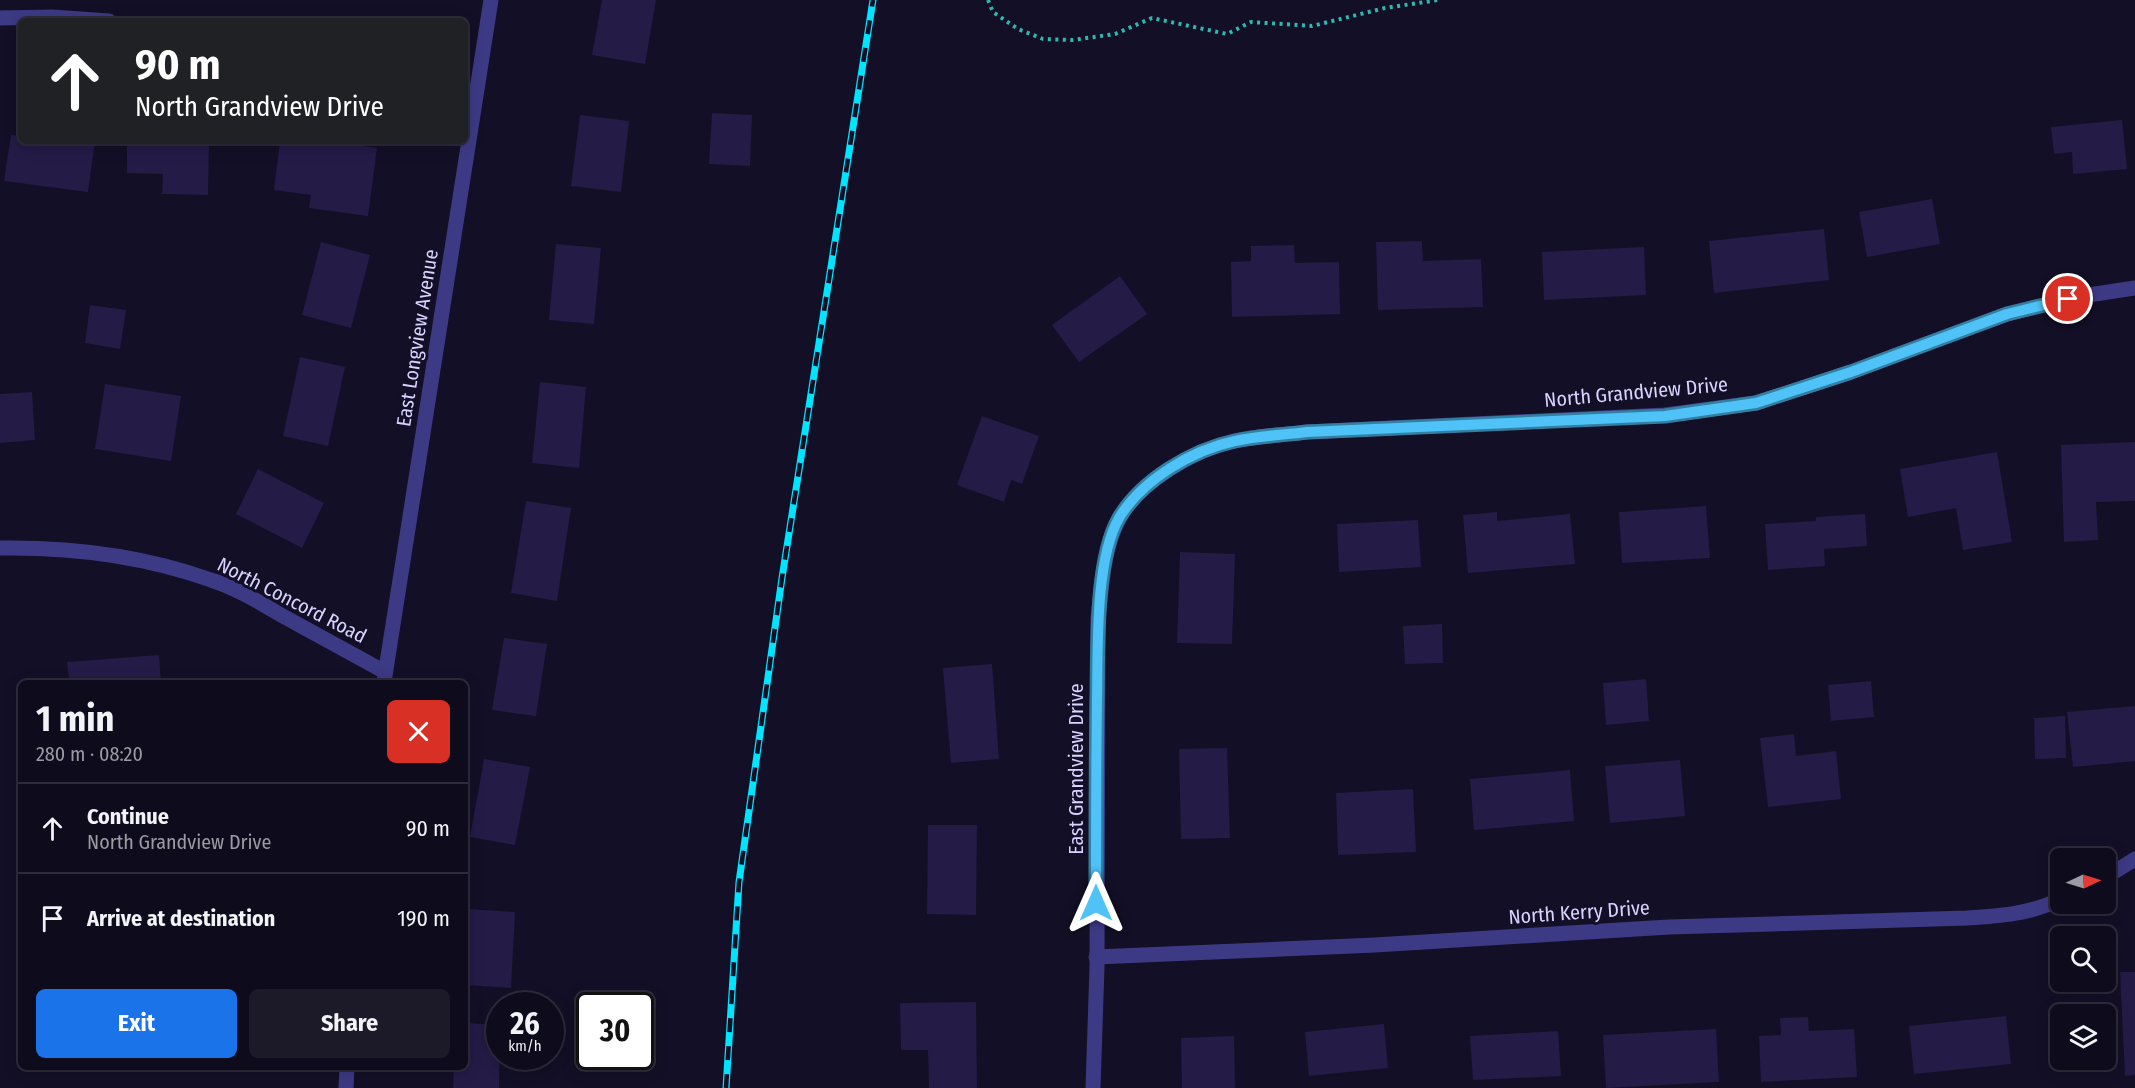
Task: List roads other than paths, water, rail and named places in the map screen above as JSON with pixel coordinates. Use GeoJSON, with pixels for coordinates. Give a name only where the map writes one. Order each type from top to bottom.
{"type":"FeatureCollection","features":[{"type":"Feature","properties":{"kind":"street","name":"East Longview Avenue"},"geometry":{"type":"LineString","coordinates":[[468,105],[472,77],[491,0]]}},
{"type":"Feature","properties":{"kind":"street"},"geometry":{"type":"LineString","coordinates":[[0,18],[52,16],[75,18]]}},
{"type":"Feature","properties":{"kind":"street","name":"East Longview Avenue"},"geometry":{"type":"LineString","coordinates":[[385,677],[462,144]]}},
{"type":"Feature","properties":{"kind":"street","name":"North Grandview Drive"},"geometry":{"type":"LineString","coordinates":[[1166,472],[1217,446],[1268,436],[1307,432],[1665,416],[1756,403],[1851,372],[2007,314],[2082,296],[2135,288]]}},
{"type":"Feature","properties":{"kind":"street","name":"East Grandview Drive"},"geometry":{"type":"LineString","coordinates":[[1093,1088],[1098,618],[1104,567],[1111,538],[1119,519],[1145,488],[1166,472]]}},
{"type":"Feature","properties":{"kind":"street","name":"North Concord Road"},"geometry":{"type":"LineString","coordinates":[[0,548],[70,549],[110,555],[212,580],[255,600],[385,677]]}},
{"type":"Feature","properties":{"kind":"street"},"geometry":{"type":"LineString","coordinates":[[2116,871],[2135,859]]}},
{"type":"Feature","properties":{"kind":"street","name":"North Kerry Drive"},"geometry":{"type":"LineString","coordinates":[[1096,957],[1375,945],[1669,927],[1967,918],[2013,915],[2050,904]]}},
{"type":"Feature","properties":{"kind":"street"},"geometry":{"type":"LineString","coordinates":[[346,1088],[347,1070]]}},
{"type":"Feature","properties":{"kind":"railway"},"geometry":{"type":"LineString","coordinates":[[726,1088],[739,882],[782,578],[873,0]]}}]}
